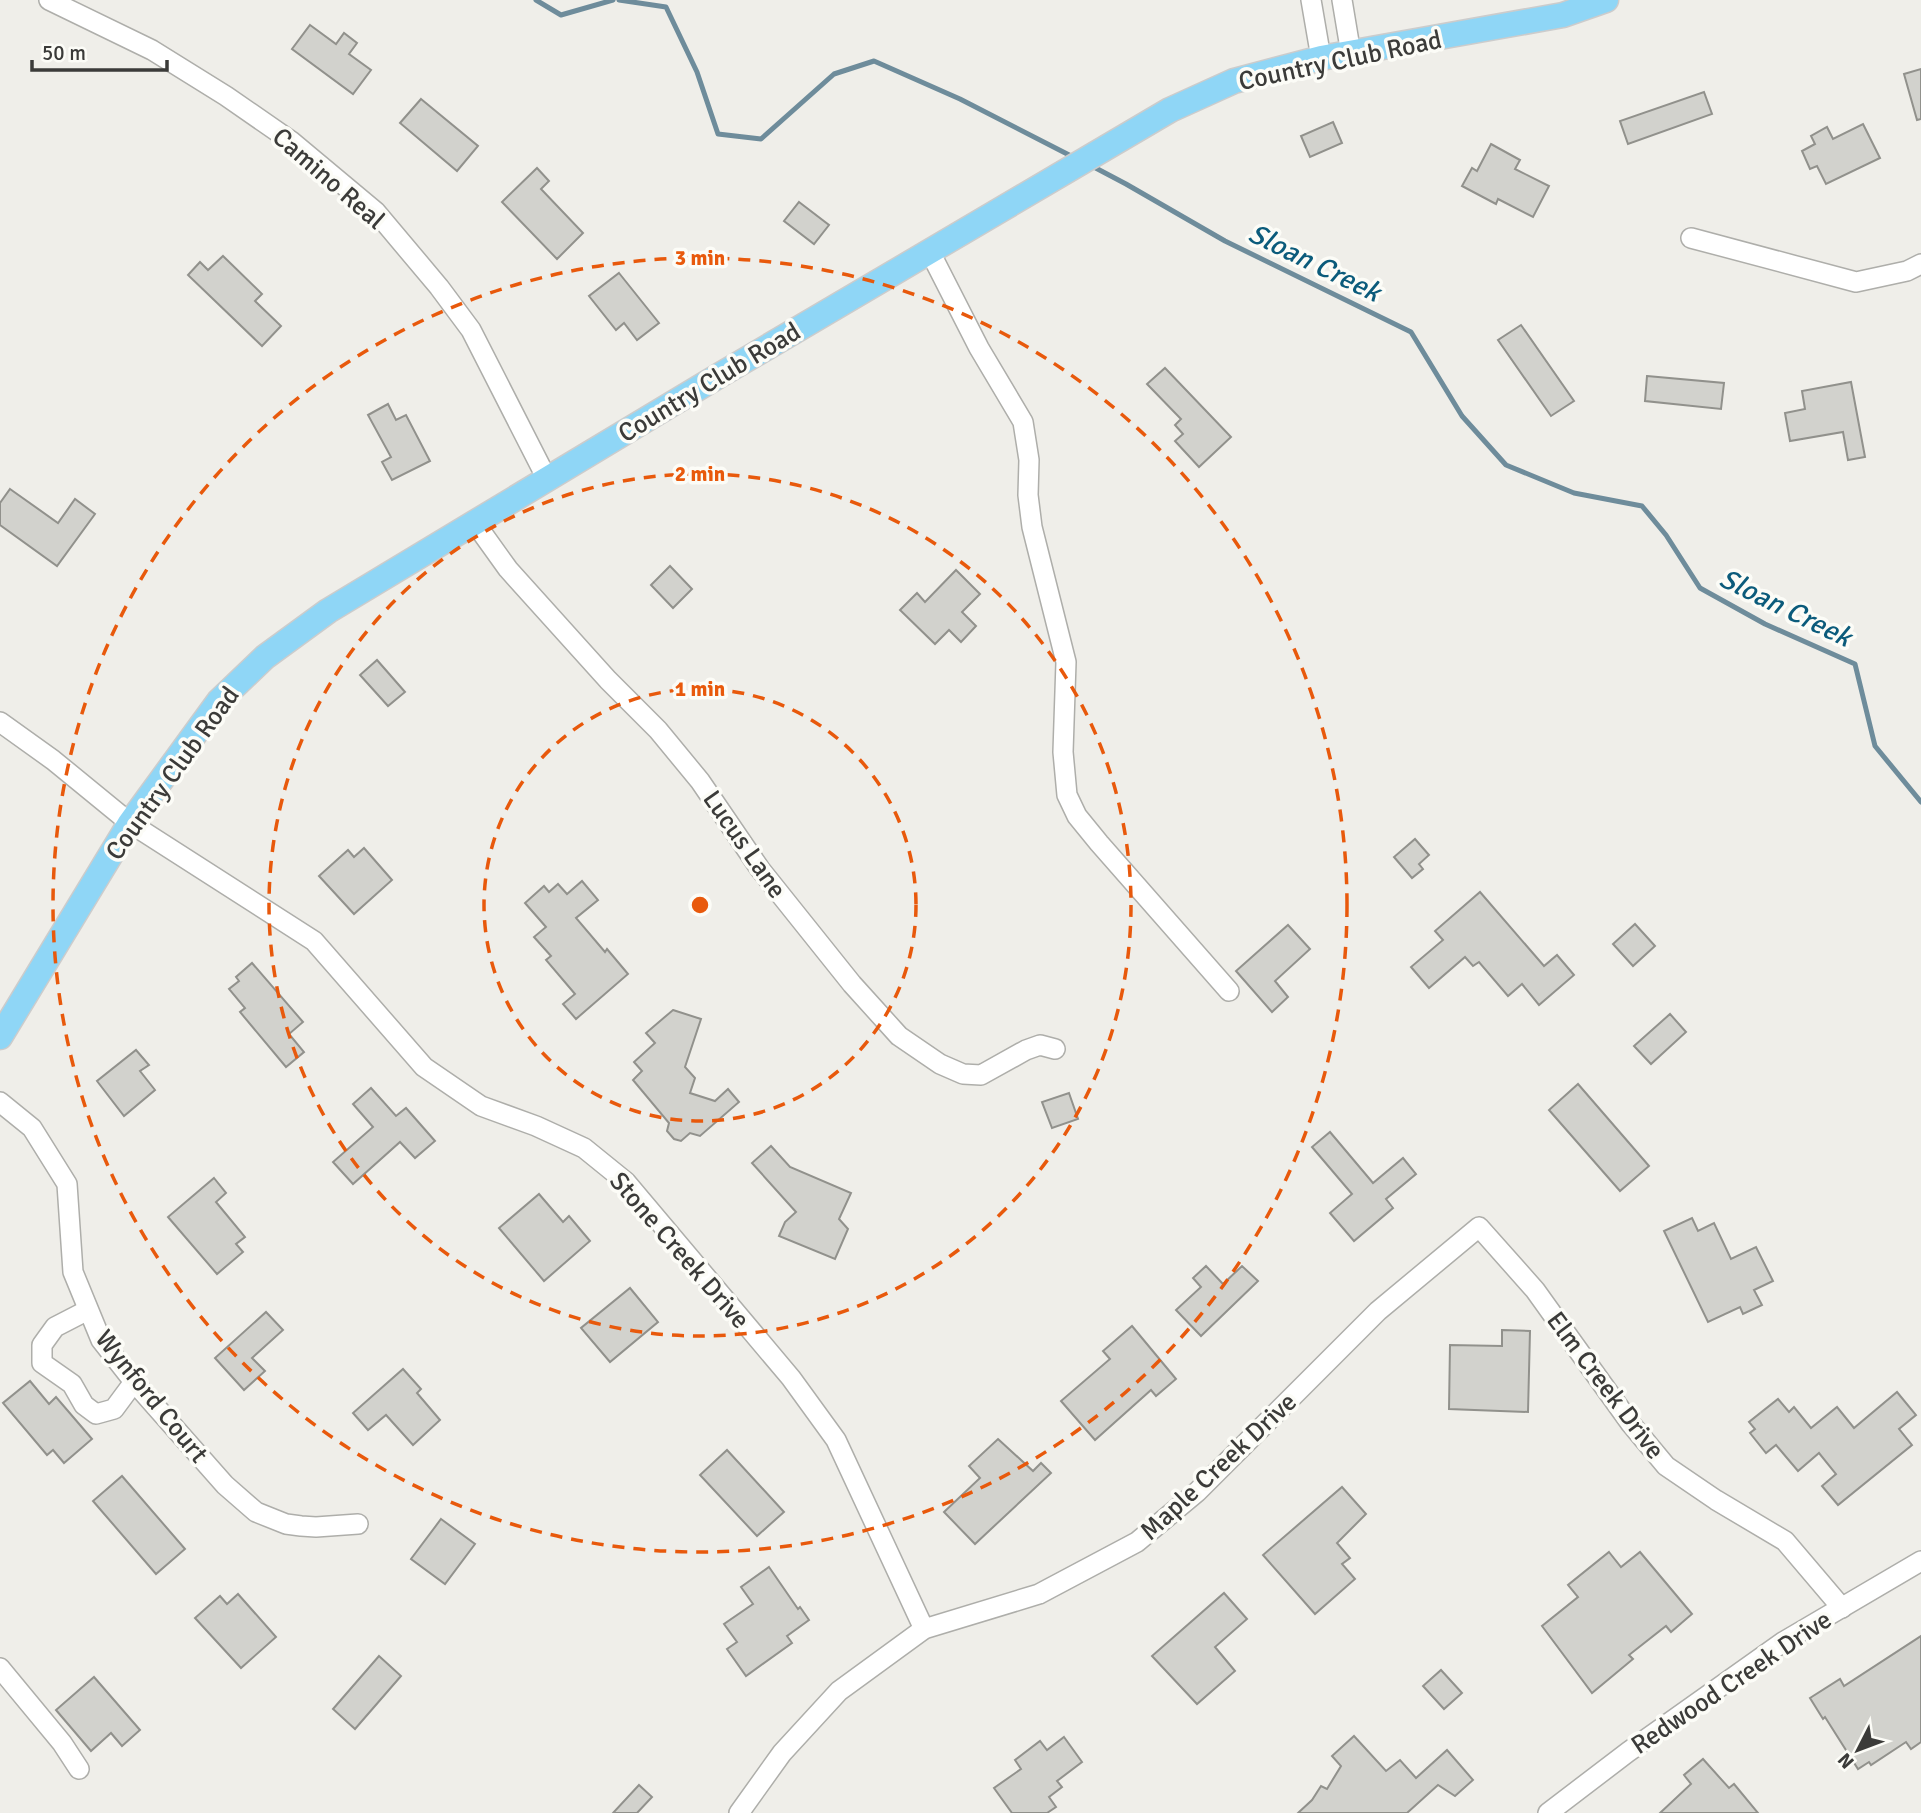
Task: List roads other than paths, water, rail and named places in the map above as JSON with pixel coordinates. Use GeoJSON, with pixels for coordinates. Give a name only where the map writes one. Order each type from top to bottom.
{"type":"FeatureCollection","features":[{"type":"Feature","properties":{"kind":"main road","name":"Country Club Road"},"geometry":{"type":"LineString","coordinates":[[0,1037],[130,823],[219,701],[265,657],[328,611],[1170,110],[1234,81],[1321,58],[1563,15],[1606,0]]}},
{"type":"Feature","properties":{"kind":"street","name":"Camino Real"},"geometry":{"type":"LineString","coordinates":[[48,0],[152,50],[226,96],[290,141],[376,212],[471,330],[547,479]]}},
{"type":"Feature","properties":{"kind":"street"},"geometry":{"type":"LineString","coordinates":[[1311,0],[1321,58]]}},
{"type":"Feature","properties":{"kind":"street"},"geometry":{"type":"LineString","coordinates":[[1342,0],[1350,54]]}},
{"type":"Feature","properties":{"kind":"street"},"geometry":{"type":"LineString","coordinates":[[1691,238],[1856,282],[1907,271],[1921,264]]}},
{"type":"Feature","properties":{"kind":"street"},"geometry":{"type":"LineString","coordinates":[[930,252],[979,348],[1023,422],[1026,433],[1032,527],[1066,662],[1063,752],[1067,795],[1077,816],[1099,843],[1228,991]]}},
{"type":"Feature","properties":{"kind":"street","name":"Lucus Lane"},"geometry":{"type":"LineString","coordinates":[[475,523],[508,569],[608,680],[658,730],[700,780],[768,879],[852,984],[899,1035],[940,1064],[963,1074],[981,1075],[1040,1045],[1055,1049]]}},
{"type":"Feature","properties":{"kind":"street","name":"Stone Creek Drive"},"geometry":{"type":"LineString","coordinates":[[0,722],[53,760],[130,823],[314,941],[424,1067],[481,1106],[536,1126],[584,1148],[626,1182],[791,1378],[836,1440],[924,1629]]}},
{"type":"Feature","properties":{"kind":"street","name":"Wynford Court"},"geometry":{"type":"LineString","coordinates":[[0,1102],[32,1128],[67,1184],[73,1272],[101,1340],[134,1382],[225,1485],[256,1512],[286,1524],[301,1526],[358,1524]]}},
{"type":"Feature","properties":{"kind":"street","name":"Maple Creek Drive"},"geometry":{"type":"LineString","coordinates":[[739,1813],[782,1754],[839,1691],[924,1629],[1040,1594],[1137,1542],[1197,1492],[1378,1311],[1479,1227]]}},
{"type":"Feature","properties":{"kind":"street","name":"Elm Creek Drive"},"geometry":{"type":"LineString","coordinates":[[1479,1227],[1535,1290],[1623,1413],[1666,1465],[1716,1500],[1785,1541],[1842,1608]]}},
{"type":"Feature","properties":{"kind":"street"},"geometry":{"type":"LineString","coordinates":[[88,1310],[55,1327],[42,1345],[42,1363],[72,1384],[84,1405],[96,1414],[114,1409],[134,1382]]}},
{"type":"Feature","properties":{"kind":"street","name":"Redwood Creek Drive"},"geometry":{"type":"LineString","coordinates":[[1548,1813],[1628,1752],[1783,1642],[1921,1561]]}},
{"type":"Feature","properties":{"kind":"street"},"geometry":{"type":"LineString","coordinates":[[0,1668],[62,1743],[79,1769]]}},
{"type":"Feature","properties":{"kind":"waterway","name":"Sloan Creek"},"geometry":{"type":"LineString","coordinates":[[536,0],[561,15],[613,0]]}},
{"type":"Feature","properties":{"kind":"waterway","name":"Sloan Creek"},"geometry":{"type":"LineString","coordinates":[[619,0],[666,7],[697,72],[718,134],[761,139],[834,74],[874,61],[960,99],[1075,158]]}},
{"type":"Feature","properties":{"kind":"waterway","name":"Sloan Creek"},"geometry":{"type":"LineString","coordinates":[[1090,165],[1225,241],[1411,332],[1462,416],[1506,465],[1574,493],[1642,506],[1666,535],[1700,588],[1765,624],[1855,664],[1875,746],[1921,802]]}}]}
